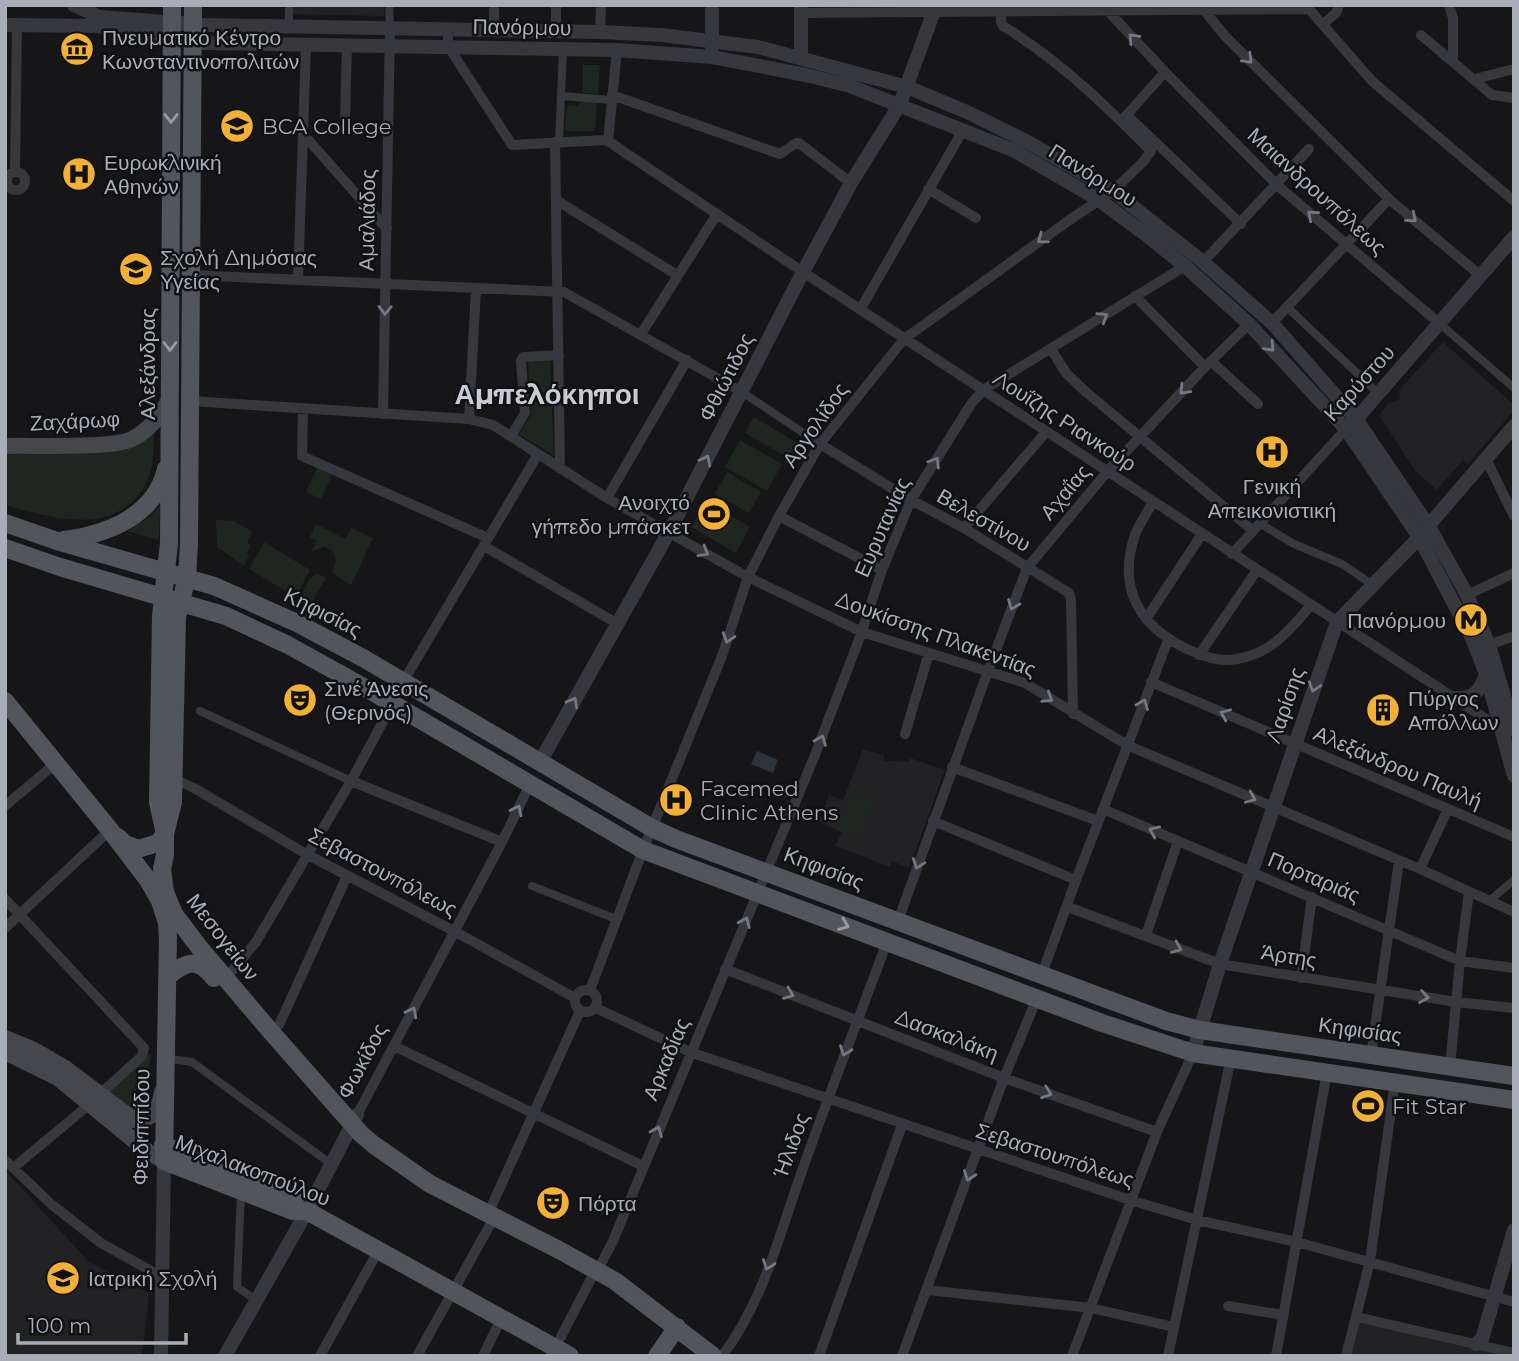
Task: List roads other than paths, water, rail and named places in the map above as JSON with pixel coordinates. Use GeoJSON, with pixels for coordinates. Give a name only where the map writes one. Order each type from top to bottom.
{"type":"FeatureCollection","features":[{"type":"Feature","properties":{"kind":"main road","name":"Αλεξάνδρας"},"geometry":{"type":"LineString","coordinates":[[187,577],[193,5]]}},
{"type":"Feature","properties":{"kind":"main road","name":"Αλεξάνδρας"},"geometry":{"type":"LineString","coordinates":[[171,600],[166,572],[170,455],[172,22]]}},
{"type":"Feature","properties":{"kind":"main road","name":"Ζαχάρωφ"},"geometry":{"type":"LineString","coordinates":[[5,446],[124,442],[142,433],[156,421],[170,399]]}},
{"type":"Feature","properties":{"kind":"main road"},"geometry":{"type":"LineString","coordinates":[[57,541],[100,533],[136,514],[152,500],[158,490],[170,455]]}},
{"type":"Feature","properties":{"kind":"main road","name":"Κηφισίας"},"geometry":{"type":"LineString","coordinates":[[5,524],[214,586],[298,623],[652,828],[1166,1021],[1200,1030],[1514,1076]]}},
{"type":"Feature","properties":{"kind":"main road"},"geometry":{"type":"LineString","coordinates":[[5,548],[226,616],[288,645],[393,703],[643,850],[1037,998],[1193,1053],[1514,1100]]}},
{"type":"Feature","properties":{"kind":"main road"},"geometry":{"type":"LineString","coordinates":[[165,855],[165,834],[158,802],[171,600],[187,577]]}},
{"type":"Feature","properties":{"kind":"main road"},"geometry":{"type":"LineString","coordinates":[[110,830],[125,844],[138,849],[152,846],[165,834],[173,802],[174,779],[177,617],[171,600]]}},
{"type":"Feature","properties":{"kind":"main road","name":"Μεσογείων"},"geometry":{"type":"LineString","coordinates":[[5,701],[110,830],[148,880],[160,901]]}},
{"type":"Feature","properties":{"kind":"main road","name":"Μεσογείων"},"geometry":{"type":"LineString","coordinates":[[165,855],[174,889],[183,908],[279,1025],[352,1124],[365,1148],[427,1191],[647,1304]]}},
{"type":"Feature","properties":{"kind":"main road","name":"Μεσογείων"},"geometry":{"type":"LineString","coordinates":[[165,855],[162,869],[165,892],[174,914],[224,977],[352,1124],[379,1136],[419,1164],[492,1205],[602,1262],[647,1304]]}},
{"type":"Feature","properties":{"kind":"main road","name":"Φειδιππίδου"},"geometry":{"type":"LineString","coordinates":[[160,901],[167,923],[164,1153]]}},
{"type":"Feature","properties":{"kind":"main road","name":"Μεσογείων"},"geometry":{"type":"LineString","coordinates":[[167,976],[187,964],[199,964],[374,1145],[430,1184],[578,1260],[615,1281],[647,1304]]}},
{"type":"Feature","properties":{"kind":"main road","name":"Μιχαλακοπούλου"},"geometry":{"type":"LineString","coordinates":[[5,1038],[34,1050],[65,1068],[148,1152],[164,1153],[241,1191],[293,1211],[307,1211],[559,1353]]}},
{"type":"Feature","properties":{"kind":"main road","name":"Μιχαλακοπούλου"},"geometry":{"type":"LineString","coordinates":[[5,1052],[127,1117],[141,1120],[149,1118],[158,1107],[164,1079]]}},
{"type":"Feature","properties":{"kind":"main road"},"geometry":{"type":"LineString","coordinates":[[164,1153],[298,1201],[307,1211]]}},
{"type":"Feature","properties":{"kind":"main road"},"geometry":{"type":"LineString","coordinates":[[647,1304],[713,1356]]}},
{"type":"Feature","properties":{"kind":"main road"},"geometry":{"type":"LineString","coordinates":[[657,1356],[677,1327]]}},
{"type":"Feature","properties":{"kind":"street"},"geometry":{"type":"LineString","coordinates":[[74,5],[100,17],[172,22],[193,33]]}},
{"type":"Feature","properties":{"kind":"street"},"geometry":{"type":"LineString","coordinates":[[289,5],[289,26]]}},
{"type":"Feature","properties":{"kind":"street"},"geometry":{"type":"LineString","coordinates":[[390,5],[390,27]]}},
{"type":"Feature","properties":{"kind":"street"},"geometry":{"type":"LineString","coordinates":[[494,5],[494,30]]}},
{"type":"Feature","properties":{"kind":"street"},"geometry":{"type":"LineString","coordinates":[[556,5],[556,31]]}},
{"type":"Feature","properties":{"kind":"street"},"geometry":{"type":"LineString","coordinates":[[600,33],[601,5]]}},
{"type":"Feature","properties":{"kind":"street"},"geometry":{"type":"LineString","coordinates":[[712,5],[712,57]]}},
{"type":"Feature","properties":{"kind":"street"},"geometry":{"type":"LineString","coordinates":[[1323,24],[1336,13],[1339,5]]}},
{"type":"Feature","properties":{"kind":"street"},"geometry":{"type":"LineString","coordinates":[[1449,5],[1453,18],[1453,62]]}},
{"type":"Feature","properties":{"kind":"street"},"geometry":{"type":"LineString","coordinates":[[1203,7],[1235,46],[1389,199],[1481,276]]}},
{"type":"Feature","properties":{"kind":"street","name":"Φθιώτιδος"},"geometry":{"type":"LineString","coordinates":[[540,762],[669,531],[851,183],[900,104],[934,8]]}},
{"type":"Feature","properties":{"kind":"street"},"geometry":{"type":"LineString","coordinates":[[1001,8],[1003,26],[1041,51],[1124,118],[1241,224]]}},
{"type":"Feature","properties":{"kind":"street"},"geometry":{"type":"LineString","coordinates":[[801,58],[801,9],[1309,9],[1372,81],[1514,201]]}},
{"type":"Feature","properties":{"kind":"street","name":"Μαιανδρουπόλεως"},"geometry":{"type":"LineString","coordinates":[[1107,10],[1277,185],[1514,388]]}},
{"type":"Feature","properties":{"kind":"street"},"geometry":{"type":"LineString","coordinates":[[15,172],[11,25],[99,26],[172,22]]}},
{"type":"Feature","properties":{"kind":"street","name":"Πανόρμου"},"geometry":{"type":"LineString","coordinates":[[193,33],[289,26],[556,31],[662,35],[758,47],[907,87],[1028,142],[1113,191],[1203,262],[1272,323],[1428,525],[1467,595],[1489,645],[1512,713],[1508,730]]}},
{"type":"Feature","properties":{"kind":"street","name":"Αμαλιάδος"},"geometry":{"type":"LineString","coordinates":[[383,414],[390,27]]}},
{"type":"Feature","properties":{"kind":"street","name":"Πανόρμου"},"geometry":{"type":"LineString","coordinates":[[448,29],[448,46]]}},
{"type":"Feature","properties":{"kind":"street","name":"Πανόρμου"},"geometry":{"type":"LineString","coordinates":[[193,33],[306,44],[617,50],[712,57],[850,86],[1015,151],[1099,200],[1145,234],[1249,324],[1351,424],[1419,537],[1472,638],[1508,730],[1514,776]]}},
{"type":"Feature","properties":{"kind":"street"},"geometry":{"type":"LineString","coordinates":[[1421,35],[1492,95],[1514,98]]}},
{"type":"Feature","properties":{"kind":"street"},"geometry":{"type":"LineString","coordinates":[[298,280],[306,44]]}},
{"type":"Feature","properties":{"kind":"street"},"geometry":{"type":"LineString","coordinates":[[345,120],[347,45]]}},
{"type":"Feature","properties":{"kind":"street"},"geometry":{"type":"LineString","coordinates":[[448,46],[512,145],[605,139],[608,141],[617,50]]}},
{"type":"Feature","properties":{"kind":"street"},"geometry":{"type":"LineString","coordinates":[[560,469],[556,200],[563,49]]}},
{"type":"Feature","properties":{"kind":"street"},"geometry":{"type":"LineString","coordinates":[[1475,79],[1514,69]]}},
{"type":"Feature","properties":{"kind":"street"},"geometry":{"type":"LineString","coordinates":[[1124,118],[1165,72]]}},
{"type":"Feature","properties":{"kind":"street"},"geometry":{"type":"LineString","coordinates":[[561,96],[612,98],[780,154],[799,143],[851,183]]}},
{"type":"Feature","properties":{"kind":"street","name":"Αργολίδος"},"geometry":{"type":"LineString","coordinates":[[590,990],[643,850],[722,656],[748,577],[820,443],[904,339],[1113,191],[1144,161],[1151,151],[1124,118]]}},
{"type":"Feature","properties":{"kind":"street"},"geometry":{"type":"LineString","coordinates":[[860,310],[963,130]]}},
{"type":"Feature","properties":{"kind":"street"},"geometry":{"type":"LineString","coordinates":[[304,135],[387,229]]}},
{"type":"Feature","properties":{"kind":"street","name":"Λουΐζης Ριανκούρ"},"geometry":{"type":"LineString","coordinates":[[608,141],[860,310],[1452,698],[1508,730]]}},
{"type":"Feature","properties":{"kind":"street"},"geometry":{"type":"LineString","coordinates":[[1203,262],[1309,149]]}},
{"type":"Feature","properties":{"kind":"street"},"geometry":{"type":"LineString","coordinates":[[929,189],[976,218]]}},
{"type":"Feature","properties":{"kind":"street"},"geometry":{"type":"LineString","coordinates":[[1272,323],[1389,199]]}},
{"type":"Feature","properties":{"kind":"street"},"geometry":{"type":"LineString","coordinates":[[556,200],[677,275]]}},
{"type":"Feature","properties":{"kind":"street"},"geometry":{"type":"LineString","coordinates":[[641,334],[717,214]]}},
{"type":"Feature","properties":{"kind":"street","name":"Καρύστου"},"geometry":{"type":"LineString","coordinates":[[1232,554],[1379,394],[1514,237]]}},
{"type":"Feature","properties":{"kind":"street","name":"Ευρυτανίας"},"geometry":{"type":"LineString","coordinates":[[766,871],[815,755],[862,632],[881,570],[911,500],[971,404],[983,390],[1185,267]]}},
{"type":"Feature","properties":{"kind":"street"},"geometry":{"type":"LineString","coordinates":[[191,275],[558,291]]}},
{"type":"Feature","properties":{"kind":"street"},"geometry":{"type":"LineString","coordinates":[[469,419],[476,289]]}},
{"type":"Feature","properties":{"kind":"street","name":"Βελεστίνου"},"geometry":{"type":"LineString","coordinates":[[558,291],[742,391],[911,500],[964,528],[1064,590],[1071,599],[1073,714]]}},
{"type":"Feature","properties":{"kind":"street"},"geometry":{"type":"LineString","coordinates":[[1135,296],[1208,364],[1258,404]]}},
{"type":"Feature","properties":{"kind":"street"},"geometry":{"type":"LineString","coordinates":[[1287,307],[1379,394]]}},
{"type":"Feature","properties":{"kind":"street","name":"Αχαΐας"},"geometry":{"type":"LineString","coordinates":[[898,921],[1027,568],[1107,472],[1249,324]]}},
{"type":"Feature","properties":{"kind":"street"},"geometry":{"type":"LineString","coordinates":[[1051,349],[1066,373],[1109,413],[1255,526],[1342,564],[1373,585]]}},
{"type":"Feature","properties":{"kind":"street"},"geometry":{"type":"LineString","coordinates":[[511,436],[524,413],[523,357],[559,355]]}},
{"type":"Feature","properties":{"kind":"street"},"geometry":{"type":"LineString","coordinates":[[607,498],[687,359]]}},
{"type":"Feature","properties":{"kind":"street","name":"Δουκίσσης Πλακεντίας"},"geometry":{"type":"LineString","coordinates":[[190,401],[469,419],[492,425],[607,498],[748,577],[862,632],[1025,683],[1127,745],[1420,869],[1514,912]]}},
{"type":"Feature","properties":{"kind":"street"},"geometry":{"type":"LineString","coordinates":[[303,410],[302,456],[486,542],[618,624]]}},
{"type":"Feature","properties":{"kind":"street","name":"Λαρίσης"},"geometry":{"type":"LineString","coordinates":[[1193,1053],[1251,871],[1337,622],[1419,537],[1514,426]]}},
{"type":"Feature","properties":{"kind":"street"},"geometry":{"type":"LineString","coordinates":[[964,528],[1046,432]]}},
{"type":"Feature","properties":{"kind":"street"},"geometry":{"type":"LineString","coordinates":[[403,682],[538,454]]}},
{"type":"Feature","properties":{"kind":"street"},"geometry":{"type":"LineString","coordinates":[[1486,458],[1514,516]]}},
{"type":"Feature","properties":{"kind":"street"},"geometry":{"type":"LineString","coordinates":[[1153,502],[1136,533],[1130,555],[1132,596],[1137,607],[1154,628],[1168,640],[1215,660],[1230,661],[1252,656],[1282,638],[1311,605]]}},
{"type":"Feature","properties":{"kind":"street"},"geometry":{"type":"LineString","coordinates":[[779,516],[881,570]]}},
{"type":"Feature","properties":{"kind":"street"},"geometry":{"type":"LineString","coordinates":[[1146,618],[1202,534]]}},
{"type":"Feature","properties":{"kind":"street"},"geometry":{"type":"LineString","coordinates":[[1199,654],[1257,570]]}},
{"type":"Feature","properties":{"kind":"street"},"geometry":{"type":"LineString","coordinates":[[1467,595],[1514,573]]}},
{"type":"Feature","properties":{"kind":"street"},"geometry":{"type":"LineString","coordinates":[[1489,645],[1514,636]]}},
{"type":"Feature","properties":{"kind":"street"},"geometry":{"type":"LineString","coordinates":[[1042,975],[1168,640]]}},
{"type":"Feature","properties":{"kind":"street"},"geometry":{"type":"LineString","coordinates":[[905,734],[929,653]]}},
{"type":"Feature","properties":{"kind":"street"},"geometry":{"type":"LineString","coordinates":[[1452,698],[1475,695],[1481,690],[1486,674]]}},
{"type":"Feature","properties":{"kind":"street","name":"Αλεξάνδρου Παυλή"},"geometry":{"type":"LineString","coordinates":[[1151,682],[1514,837]]}},
{"type":"Feature","properties":{"kind":"street"},"geometry":{"type":"LineString","coordinates":[[232,971],[256,942],[351,781],[393,703]]}},
{"type":"Feature","properties":{"kind":"street"},"geometry":{"type":"LineString","coordinates":[[200,711],[351,781],[502,842]]}},
{"type":"Feature","properties":{"kind":"street"},"geometry":{"type":"LineString","coordinates":[[5,806],[56,763]]}},
{"type":"Feature","properties":{"kind":"street"},"geometry":{"type":"LineString","coordinates":[[952,768],[1098,821]]}},
{"type":"Feature","properties":{"kind":"street","name":"Σεβαστουπόλεως"},"geometry":{"type":"LineString","coordinates":[[174,779],[346,876],[575,998]]}},
{"type":"Feature","properties":{"kind":"street","name":"Φωκίδος"},"geometry":{"type":"LineString","coordinates":[[225,1356],[307,1211],[530,784]]}},
{"type":"Feature","properties":{"kind":"street","name":"Πορταριάς"},"geometry":{"type":"LineString","coordinates":[[1103,808],[1460,961],[1514,968]]}},
{"type":"Feature","properties":{"kind":"street"},"geometry":{"type":"LineString","coordinates":[[1420,869],[1448,810]]}},
{"type":"Feature","properties":{"kind":"street"},"geometry":{"type":"LineString","coordinates":[[933,821],[1076,880]]}},
{"type":"Feature","properties":{"kind":"street"},"geometry":{"type":"LineString","coordinates":[[5,928],[110,830]]}},
{"type":"Feature","properties":{"kind":"street"},"geometry":{"type":"LineString","coordinates":[[1146,936],[1178,841]]}},
{"type":"Feature","properties":{"kind":"street"},"geometry":{"type":"LineString","coordinates":[[1371,1055],[1399,861]]}},
{"type":"Feature","properties":{"kind":"street","name":"Αρκαδίας"},"geometry":{"type":"LineString","coordinates":[[602,1262],[766,871]]}},
{"type":"Feature","properties":{"kind":"street"},"geometry":{"type":"LineString","coordinates":[[279,1025],[346,876]]}},
{"type":"Feature","properties":{"kind":"street"},"geometry":{"type":"LineString","coordinates":[[1489,901],[1514,880]]}},
{"type":"Feature","properties":{"kind":"street"},"geometry":{"type":"LineString","coordinates":[[532,886],[616,919]]}},
{"type":"Feature","properties":{"kind":"street"},"geometry":{"type":"LineString","coordinates":[[1450,1066],[1469,892]]}},
{"type":"Feature","properties":{"kind":"street"},"geometry":{"type":"LineString","coordinates":[[1301,978],[1312,897]]}},
{"type":"Feature","properties":{"kind":"street"},"geometry":{"type":"LineString","coordinates":[[5,899],[144,1048],[142,1056],[95,1100],[9,1164],[51,1204],[102,1243],[162,1277]]}},
{"type":"Feature","properties":{"kind":"street","name":"Άρτης"},"geometry":{"type":"LineString","coordinates":[[1068,907],[1220,964],[1456,1002],[1514,1008]]}},
{"type":"Feature","properties":{"kind":"street","name":"Ήλιδος"},"geometry":{"type":"LineString","coordinates":[[722,1356],[738,1336],[754,1303],[887,942]]}},
{"type":"Feature","properties":{"kind":"street","name":"Δασκαλάκη"},"geometry":{"type":"LineString","coordinates":[[725,969],[1004,1078],[1157,1132]]}},
{"type":"Feature","properties":{"kind":"street"},"geometry":{"type":"LineString","coordinates":[[590,990],[597,998],[596,1008],[589,1013],[580,1012],[575,1006],[575,998],[579,992],[590,990]]}},
{"type":"Feature","properties":{"kind":"street"},"geometry":{"type":"LineString","coordinates":[[902,1356],[1004,1078],[1037,998]]}},
{"type":"Feature","properties":{"kind":"street","name":"Σεβαστουπόλεως"},"geometry":{"type":"LineString","coordinates":[[596,1008],[690,1052],[1130,1200],[1197,1220],[1370,1261],[1514,1302]]}},
{"type":"Feature","properties":{"kind":"street"},"geometry":{"type":"LineString","coordinates":[[492,1205],[580,1012]]}},
{"type":"Feature","properties":{"kind":"street"},"geometry":{"type":"LineString","coordinates":[[394,1046],[643,1166]]}},
{"type":"Feature","properties":{"kind":"street"},"geometry":{"type":"LineString","coordinates":[[1072,1356],[1157,1132],[1193,1053]]}},
{"type":"Feature","properties":{"kind":"street"},"geometry":{"type":"LineString","coordinates":[[165,1058],[192,1062],[331,1164]]}},
{"type":"Feature","properties":{"kind":"street"},"geometry":{"type":"LineString","coordinates":[[1168,1356],[1231,1058]]}},
{"type":"Feature","properties":{"kind":"street"},"geometry":{"type":"LineString","coordinates":[[1276,1356],[1327,1072]]}},
{"type":"Feature","properties":{"kind":"street"},"geometry":{"type":"LineString","coordinates":[[1346,1356],[1370,1261],[1395,1082]]}},
{"type":"Feature","properties":{"kind":"street"},"geometry":{"type":"LineString","coordinates":[[819,1356],[902,1125]]}},
{"type":"Feature","properties":{"kind":"street","name":"Φειδιππίδου"},"geometry":{"type":"LineString","coordinates":[[161,1356],[164,1153]]}},
{"type":"Feature","properties":{"kind":"street"},"geometry":{"type":"LineString","coordinates":[[241,1191],[237,1287],[256,1300]]}},
{"type":"Feature","properties":{"kind":"street"},"geometry":{"type":"LineString","coordinates":[[418,1356],[490,1225]]}},
{"type":"Feature","properties":{"kind":"street"},"geometry":{"type":"LineString","coordinates":[[1476,1344],[1514,1230]]}},
{"type":"Feature","properties":{"kind":"street"},"geometry":{"type":"LineString","coordinates":[[320,1356],[378,1251]]}},
{"type":"Feature","properties":{"kind":"street"},"geometry":{"type":"LineString","coordinates":[[559,1353],[592,1277]]}},
{"type":"Feature","properties":{"kind":"street"},"geometry":{"type":"LineString","coordinates":[[927,1290],[1091,1308],[1174,1327]]}},
{"type":"Feature","properties":{"kind":"street"},"geometry":{"type":"LineString","coordinates":[[1228,1306],[1283,1315]]}},
{"type":"Feature","properties":{"kind":"street"},"geometry":{"type":"LineString","coordinates":[[1357,1317],[1514,1353]]}},
{"type":"Feature","properties":{"kind":"street"},"geometry":{"type":"LineString","coordinates":[[483,1356],[501,1319]]}},
{"type":"Feature","properties":{"kind":"place","name":"Πνευματικό Κέντρο Κωνσταντινοπολιτών"},"geometry":{"type":"Point","coordinates":[77,49]}},
{"type":"Feature","properties":{"kind":"place","name":"BCA College"},"geometry":{"type":"Point","coordinates":[237,126]}},
{"type":"Feature","properties":{"kind":"place","name":"Ευρωκλινική Αθηνών"},"geometry":{"type":"Point","coordinates":[79,174]}},
{"type":"Feature","properties":{"kind":"place","name":"Σχολή Δημόσιας Υγείας"},"geometry":{"type":"Point","coordinates":[136,269]}},
{"type":"Feature","properties":{"kind":"place","name":"Γενική Απεικονιστική"},"geometry":{"type":"Point","coordinates":[1272,452]}},
{"type":"Feature","properties":{"kind":"place","name":"Ανοιχτό γήπεδο μπάσκετ"},"geometry":{"type":"Point","coordinates":[714,514]}},
{"type":"Feature","properties":{"kind":"place","name":"Πανόρμου"},"geometry":{"type":"Point","coordinates":[1471,620]}},
{"type":"Feature","properties":{"kind":"place","name":"Σινέ Άνεσις (Θερινός)"},"geometry":{"type":"Point","coordinates":[300,700]}},
{"type":"Feature","properties":{"kind":"place","name":"Πύργος Απόλλων"},"geometry":{"type":"Point","coordinates":[1383,710]}},
{"type":"Feature","properties":{"kind":"place","name":"Facemed Clinic Athens"},"geometry":{"type":"Point","coordinates":[676,800]}},
{"type":"Feature","properties":{"kind":"place","name":"Fit Star"},"geometry":{"type":"Point","coordinates":[1368,1106]}},
{"type":"Feature","properties":{"kind":"place","name":"Πόρτα"},"geometry":{"type":"Point","coordinates":[553,1203]}},
{"type":"Feature","properties":{"kind":"place","name":"Ιατρική Σχολή"},"geometry":{"type":"Point","coordinates":[63,1278]}},
{"type":"Feature","properties":{"kind":"district","name":"Αμπελόκηποι"},"geometry":{"type":"Point","coordinates":[547,394]}}]}
